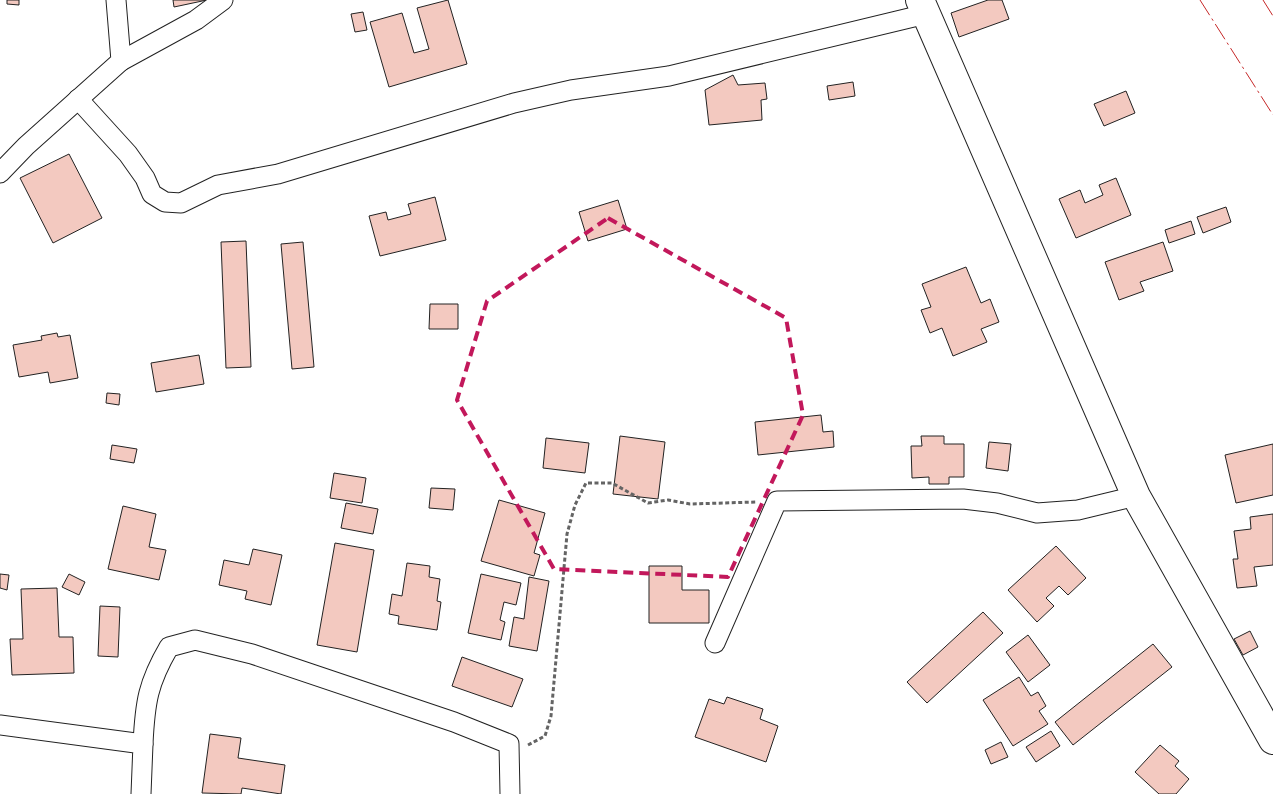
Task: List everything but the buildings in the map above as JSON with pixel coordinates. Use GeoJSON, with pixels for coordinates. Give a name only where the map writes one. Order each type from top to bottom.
{"type":"FeatureCollection","features":[{"type":"Feature","properties":{"kind":"street"},"geometry":{"type":"LineString","coordinates":[[116,0],[121,61]]}},
{"type":"Feature","properties":{"kind":"street"},"geometry":{"type":"LineString","coordinates":[[0,172],[26,146],[121,61],[196,20],[223,0]]}},
{"type":"Feature","properties":{"kind":"street"},"geometry":{"type":"LineString","coordinates":[[78,100],[128,154],[145,178],[152,194],[165,202],[181,203],[218,185],[278,174],[514,103],[571,90],[669,76],[923,7],[1136,496],[1273,740]]}},
{"type":"Feature","properties":{"kind":"street"},"geometry":{"type":"LineString","coordinates":[[714,642],[776,501],[962,499],[997,503],[1037,514],[1078,510],[1136,496]]}},
{"type":"Feature","properties":{"kind":"street"},"geometry":{"type":"LineString","coordinates":[[141,794],[145,702],[154,672],[169,647],[195,640],[279,663],[454,722],[509,744],[510,794]]}},
{"type":"Feature","properties":{"kind":"street"},"geometry":{"type":"LineString","coordinates":[[0,725],[143,744]]}},
{"type":"Feature","properties":{"kind":"path"},"geometry":{"type":"LineString","coordinates":[[509,744],[529,745],[545,736],[551,716],[567,534],[575,505],[586,483],[612,483],[648,503],[668,500],[690,504],[721,505],[776,501]]}},
{"type":"Feature","properties":{"kind":"highlighted area"},"geometry":{"type":"Polygon","coordinates":[[[608,218],[786,318],[803,415],[728,577],[554,569],[457,400],[487,301],[608,218]]]}},
{"type":"Feature","properties":{"kind":"power"},"geometry":{"type":"LineString","coordinates":[[1200,0],[1273,115]]}},
{"type":"Feature","properties":{"kind":"power"},"geometry":{"type":"LineString","coordinates":[[1263,0],[1273,16]]}}]}
